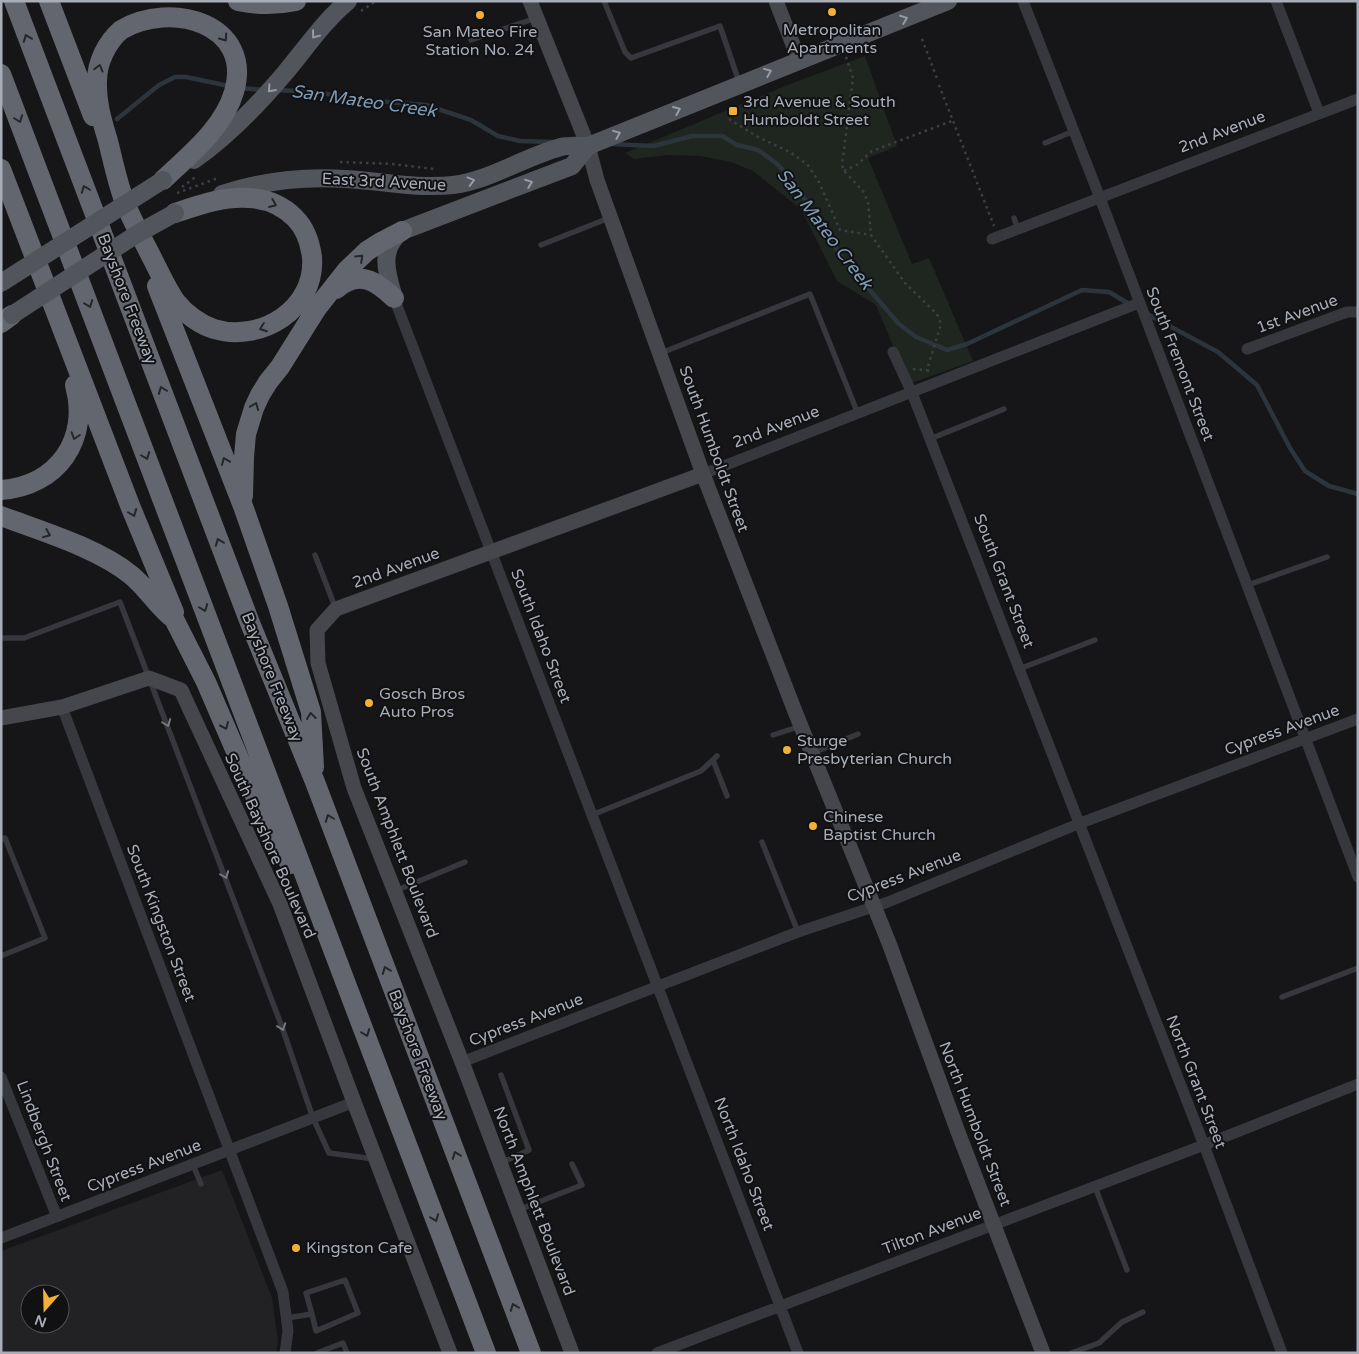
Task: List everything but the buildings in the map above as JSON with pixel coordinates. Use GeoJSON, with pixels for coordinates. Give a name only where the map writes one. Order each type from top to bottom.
{"type":"FeatureCollection","features":[{"type":"Feature","properties":{"kind":"highway","name":"Bayshore Freeway"},"geometry":{"type":"LineString","coordinates":[[14,1],[247,614],[315,782],[531,1353]]}},
{"type":"Feature","properties":{"kind":"highway"},"geometry":{"type":"LineString","coordinates":[[48,1],[243,506],[278,606],[311,712],[315,782]]}},
{"type":"Feature","properties":{"kind":"highway"},"geometry":{"type":"LineString","coordinates":[[238,1],[253,4],[274,4],[296,1]]}},
{"type":"Feature","properties":{"kind":"highway"},"geometry":{"type":"LineString","coordinates":[[163,180],[218,123],[234,91],[236,69],[234,55],[222,33],[211,23],[187,12],[173,10],[144,16],[125,27],[111,41],[99,66],[97,79],[99,110],[124,201],[166,286],[175,300],[197,321],[221,331],[249,332],[275,323],[295,307],[308,286],[312,261],[306,234],[299,222],[289,212],[265,200],[237,198],[206,203],[175,213]]}},
{"type":"Feature","properties":{"kind":"highway"},"geometry":{"type":"LineString","coordinates":[[1,74],[486,1353]]}},
{"type":"Feature","properties":{"kind":"highway"},"geometry":{"type":"LineString","coordinates":[[1,169],[138,526],[174,609],[174,619],[206,682],[260,805],[330,939]]}},
{"type":"Feature","properties":{"kind":"highway"},"geometry":{"type":"LineString","coordinates":[[1,198],[13,217],[53,302],[78,393],[79,421],[76,434],[64,459],[55,469],[28,485],[15,489],[1,490]]}},
{"type":"Feature","properties":{"kind":"highway"},"geometry":{"type":"LineString","coordinates":[[243,506],[246,434],[254,408],[268,382],[280,367],[317,308],[356,260],[381,242],[402,232]]}},
{"type":"Feature","properties":{"kind":"highway"},"geometry":{"type":"LineString","coordinates":[[317,308],[338,287],[356,278],[366,278],[375,282],[394,298]]}},
{"type":"Feature","properties":{"kind":"highway"},"geometry":{"type":"LineString","coordinates":[[1,516],[84,549],[117,565],[143,586],[165,613],[174,619]]}},
{"type":"Feature","properties":{"kind":"main road"},"geometry":{"type":"LineString","coordinates":[[1,284],[195,159],[220,140],[285,73],[334,12],[348,1]]}},
{"type":"Feature","properties":{"kind":"main road","name":"East 3rd Avenue"},"geometry":{"type":"LineString","coordinates":[[5,320],[137,234],[202,200],[260,184],[318,178],[417,186],[455,185],[520,163],[562,146],[588,146],[948,1]]}},
{"type":"Feature","properties":{"kind":"main road"},"geometry":{"type":"LineString","coordinates":[[394,298],[387,272],[387,253],[395,237],[402,232],[572,166],[588,146]]}},
{"type":"Feature","properties":{"kind":"street","name":"South Humboldt Street"},"geometry":{"type":"LineString","coordinates":[[530,1],[588,146],[592,163],[703,474],[800,726],[874,907]]}},
{"type":"Feature","properties":{"kind":"street"},"geometry":{"type":"LineString","coordinates":[[776,1],[799,60]]}},
{"type":"Feature","properties":{"kind":"street","name":"South Fremont Street"},"geometry":{"type":"LineString","coordinates":[[1022,1],[1100,198],[1358,877]]}},
{"type":"Feature","properties":{"kind":"street"},"geometry":{"type":"LineString","coordinates":[[1276,1],[1318,113]]}},
{"type":"Feature","properties":{"kind":"street","name":"2nd Avenue"},"geometry":{"type":"LineString","coordinates":[[995,238],[1016,224],[1100,198],[1358,99]]}},
{"type":"Feature","properties":{"kind":"street","name":"South Idaho Street"},"geometry":{"type":"LineString","coordinates":[[394,298],[658,986]]}},
{"type":"Feature","properties":{"kind":"street","name":"2nd Avenue"},"geometry":{"type":"LineString","coordinates":[[317,630],[336,610],[703,474],[1139,302]]}},
{"type":"Feature","properties":{"kind":"street","name":"1st Avenue"},"geometry":{"type":"LineString","coordinates":[[1247,350],[1347,312],[1358,312]]}},
{"type":"Feature","properties":{"kind":"street","name":"South Grant Street"},"geometry":{"type":"LineString","coordinates":[[893,352],[930,438],[1078,824]]}},
{"type":"Feature","properties":{"kind":"street","name":"South Amphlett Boulevard"},"geometry":{"type":"LineString","coordinates":[[317,630],[318,663],[354,788],[462,1062]]}},
{"type":"Feature","properties":{"kind":"street"},"geometry":{"type":"LineString","coordinates":[[1,718],[62,707],[149,678]]}},
{"type":"Feature","properties":{"kind":"street","name":"South Bayshore Boulevard"},"geometry":{"type":"LineString","coordinates":[[149,678],[181,690],[280,904],[450,1353]]}},
{"type":"Feature","properties":{"kind":"street","name":"South Kingston Street"},"geometry":{"type":"LineString","coordinates":[[62,707],[283,1292],[288,1331],[286,1353]]}},
{"type":"Feature","properties":{"kind":"street","name":"Cypress Avenue"},"geometry":{"type":"LineString","coordinates":[[462,1062],[798,932],[874,907],[1078,824],[1358,720]]}},
{"type":"Feature","properties":{"kind":"street","name":"North Grant Street"},"geometry":{"type":"LineString","coordinates":[[1078,824],[1204,1145],[1282,1353]]}},
{"type":"Feature","properties":{"kind":"street","name":"North Humboldt Street"},"geometry":{"type":"LineString","coordinates":[[874,907],[1043,1353]]}},
{"type":"Feature","properties":{"kind":"street","name":"North Idaho Street"},"geometry":{"type":"LineString","coordinates":[[658,986],[798,1353]]}},
{"type":"Feature","properties":{"kind":"street","name":"North Amphlett Boulevard"},"geometry":{"type":"LineString","coordinates":[[462,1062],[572,1353]]}},
{"type":"Feature","properties":{"kind":"street","name":"Lindbergh Street"},"geometry":{"type":"LineString","coordinates":[[1,1077],[56,1217]]}},
{"type":"Feature","properties":{"kind":"street","name":"Tilton Avenue"},"geometry":{"type":"LineString","coordinates":[[657,1353],[1095,1187],[1358,1084]]}},
{"type":"Feature","properties":{"kind":"street","name":"Cypress Avenue"},"geometry":{"type":"LineString","coordinates":[[1,1238],[354,1102]]}},
{"type":"Feature","properties":{"kind":"lane"},"geometry":{"type":"LineString","coordinates":[[604,1],[625,52],[631,58],[720,26],[740,84]]}},
{"type":"Feature","properties":{"kind":"lane"},"geometry":{"type":"LineString","coordinates":[[472,40],[536,18]]}},
{"type":"Feature","properties":{"kind":"lane"},"geometry":{"type":"LineString","coordinates":[[1045,143],[1074,131]]}},
{"type":"Feature","properties":{"kind":"lane"},"geometry":{"type":"LineString","coordinates":[[541,245],[611,217]]}},
{"type":"Feature","properties":{"kind":"lane"},"geometry":{"type":"LineString","coordinates":[[661,353],[810,294],[858,414]]}},
{"type":"Feature","properties":{"kind":"lane"},"geometry":{"type":"LineString","coordinates":[[930,438],[1004,409]]}},
{"type":"Feature","properties":{"kind":"lane"},"geometry":{"type":"LineString","coordinates":[[315,555],[336,610]]}},
{"type":"Feature","properties":{"kind":"lane"},"geometry":{"type":"LineString","coordinates":[[1248,586],[1327,557]]}},
{"type":"Feature","properties":{"kind":"lane"},"geometry":{"type":"LineString","coordinates":[[1,638],[24,638],[120,602],[279,1018],[313,1118],[329,1153],[375,1159]]}},
{"type":"Feature","properties":{"kind":"lane"},"geometry":{"type":"LineString","coordinates":[[1019,669],[1095,640]]}},
{"type":"Feature","properties":{"kind":"lane"},"geometry":{"type":"LineString","coordinates":[[773,734],[800,726]]}},
{"type":"Feature","properties":{"kind":"lane"},"geometry":{"type":"LineString","coordinates":[[812,754],[858,734]]}},
{"type":"Feature","properties":{"kind":"lane"},"geometry":{"type":"LineString","coordinates":[[592,814],[701,771],[715,758],[727,796]]}},
{"type":"Feature","properties":{"kind":"lane"},"geometry":{"type":"LineString","coordinates":[[1,839],[5,838],[45,938],[1,956]]}},
{"type":"Feature","properties":{"kind":"lane"},"geometry":{"type":"LineString","coordinates":[[762,842],[798,932]]}},
{"type":"Feature","properties":{"kind":"lane"},"geometry":{"type":"LineString","coordinates":[[395,891],[465,862]]}},
{"type":"Feature","properties":{"kind":"lane"},"geometry":{"type":"LineString","coordinates":[[1282,997],[1358,968]]}},
{"type":"Feature","properties":{"kind":"lane"},"geometry":{"type":"LineString","coordinates":[[500,1163],[529,1150],[501,1075]]}},
{"type":"Feature","properties":{"kind":"lane"},"geometry":{"type":"LineString","coordinates":[[518,1210],[582,1185],[572,1164]]}},
{"type":"Feature","properties":{"kind":"lane"},"geometry":{"type":"LineString","coordinates":[[193,1165],[201,1184]]}},
{"type":"Feature","properties":{"kind":"lane"},"geometry":{"type":"LineString","coordinates":[[1095,1187],[1127,1270]]}},
{"type":"Feature","properties":{"kind":"lane"},"geometry":{"type":"LineString","coordinates":[[345,1280],[358,1312],[316,1331],[312,1314],[306,1293],[345,1280]]}},
{"type":"Feature","properties":{"kind":"lane"},"geometry":{"type":"LineString","coordinates":[[1071,1353],[1099,1343],[1122,1322],[1143,1312]]}},
{"type":"Feature","properties":{"kind":"lane"},"geometry":{"type":"LineString","coordinates":[[287,1318],[312,1314]]}},
{"type":"Feature","properties":{"kind":"lane"},"geometry":{"type":"LineString","coordinates":[[317,1353],[343,1343],[347,1353]]}},
{"type":"Feature","properties":{"kind":"path"},"geometry":{"type":"LineString","coordinates":[[922,39],[995,238]]}},
{"type":"Feature","properties":{"kind":"path"},"geometry":{"type":"LineString","coordinates":[[840,44],[853,78],[842,160],[844,171],[863,191],[868,202],[871,235],[905,283],[937,314],[941,324],[926,370],[930,372]]}},
{"type":"Feature","properties":{"kind":"path"},"geometry":{"type":"LineString","coordinates":[[729,120],[758,137],[790,152],[807,164],[819,182],[840,230],[871,235]]}},
{"type":"Feature","properties":{"kind":"path"},"geometry":{"type":"LineString","coordinates":[[844,171],[858,164],[872,151],[952,121]]}},
{"type":"Feature","properties":{"kind":"shaded area"},"geometry":{"type":"Polygon","coordinates":[[[865,56],[897,146],[868,158],[912,264],[929,258],[973,361],[909,384],[876,305],[837,281],[801,209],[753,171],[731,162],[700,156],[668,155],[634,159],[625,153],[790,84],[865,56]]]}},
{"type":"Feature","properties":{"kind":"shaded area"},"geometry":{"type":"Polygon","coordinates":[[[222,1170],[272,1298],[278,1341],[276,1353],[4,1353],[1,1346],[1,1251],[222,1170]]]}},
{"type":"Feature","properties":{"kind":"waterway","name":"San Mateo Creek"},"geometry":{"type":"LineString","coordinates":[[117,119],[159,85],[175,77],[186,77],[229,86]]}},
{"type":"Feature","properties":{"kind":"waterway","name":"San Mateo Creek"},"geometry":{"type":"LineString","coordinates":[[240,88],[264,90]]}},
{"type":"Feature","properties":{"kind":"waterway","name":"San Mateo Creek"},"geometry":{"type":"LineString","coordinates":[[277,90],[316,92],[361,100],[426,105],[471,120],[498,136],[520,141],[553,142]]}},
{"type":"Feature","properties":{"kind":"waterway","name":"San Mateo Creek"},"geometry":{"type":"LineString","coordinates":[[611,144],[654,146],[692,136],[722,136],[737,145],[758,150],[776,163],[791,178],[843,259],[899,324],[916,337],[947,350],[967,344],[1082,290],[1109,292],[1131,305]]}},
{"type":"Feature","properties":{"kind":"waterway","name":"San Mateo Creek"},"geometry":{"type":"LineString","coordinates":[[1147,314],[1218,352],[1257,385],[1290,448],[1305,471],[1329,486],[1358,494]]}},
{"type":"Feature","properties":{"kind":"place","name":"Metropolitan Apartments"},"geometry":{"type":"Point","coordinates":[832,12]}},
{"type":"Feature","properties":{"kind":"place","name":"San Mateo Fire Station No. 24"},"geometry":{"type":"Point","coordinates":[480,15]}},
{"type":"Feature","properties":{"kind":"place","name":"3rd Avenue & South Humboldt Street"},"geometry":{"type":"Point","coordinates":[733,111]}},
{"type":"Feature","properties":{"kind":"place","name":"Gosch Bros Auto Pros"},"geometry":{"type":"Point","coordinates":[369,703]}},
{"type":"Feature","properties":{"kind":"place","name":"Sturge Presbyterian Church"},"geometry":{"type":"Point","coordinates":[787,750]}},
{"type":"Feature","properties":{"kind":"place","name":"Chinese Baptist Church"},"geometry":{"type":"Point","coordinates":[813,826]}},
{"type":"Feature","properties":{"kind":"place","name":"Kingston Cafe"},"geometry":{"type":"Point","coordinates":[296,1248]}}]}
